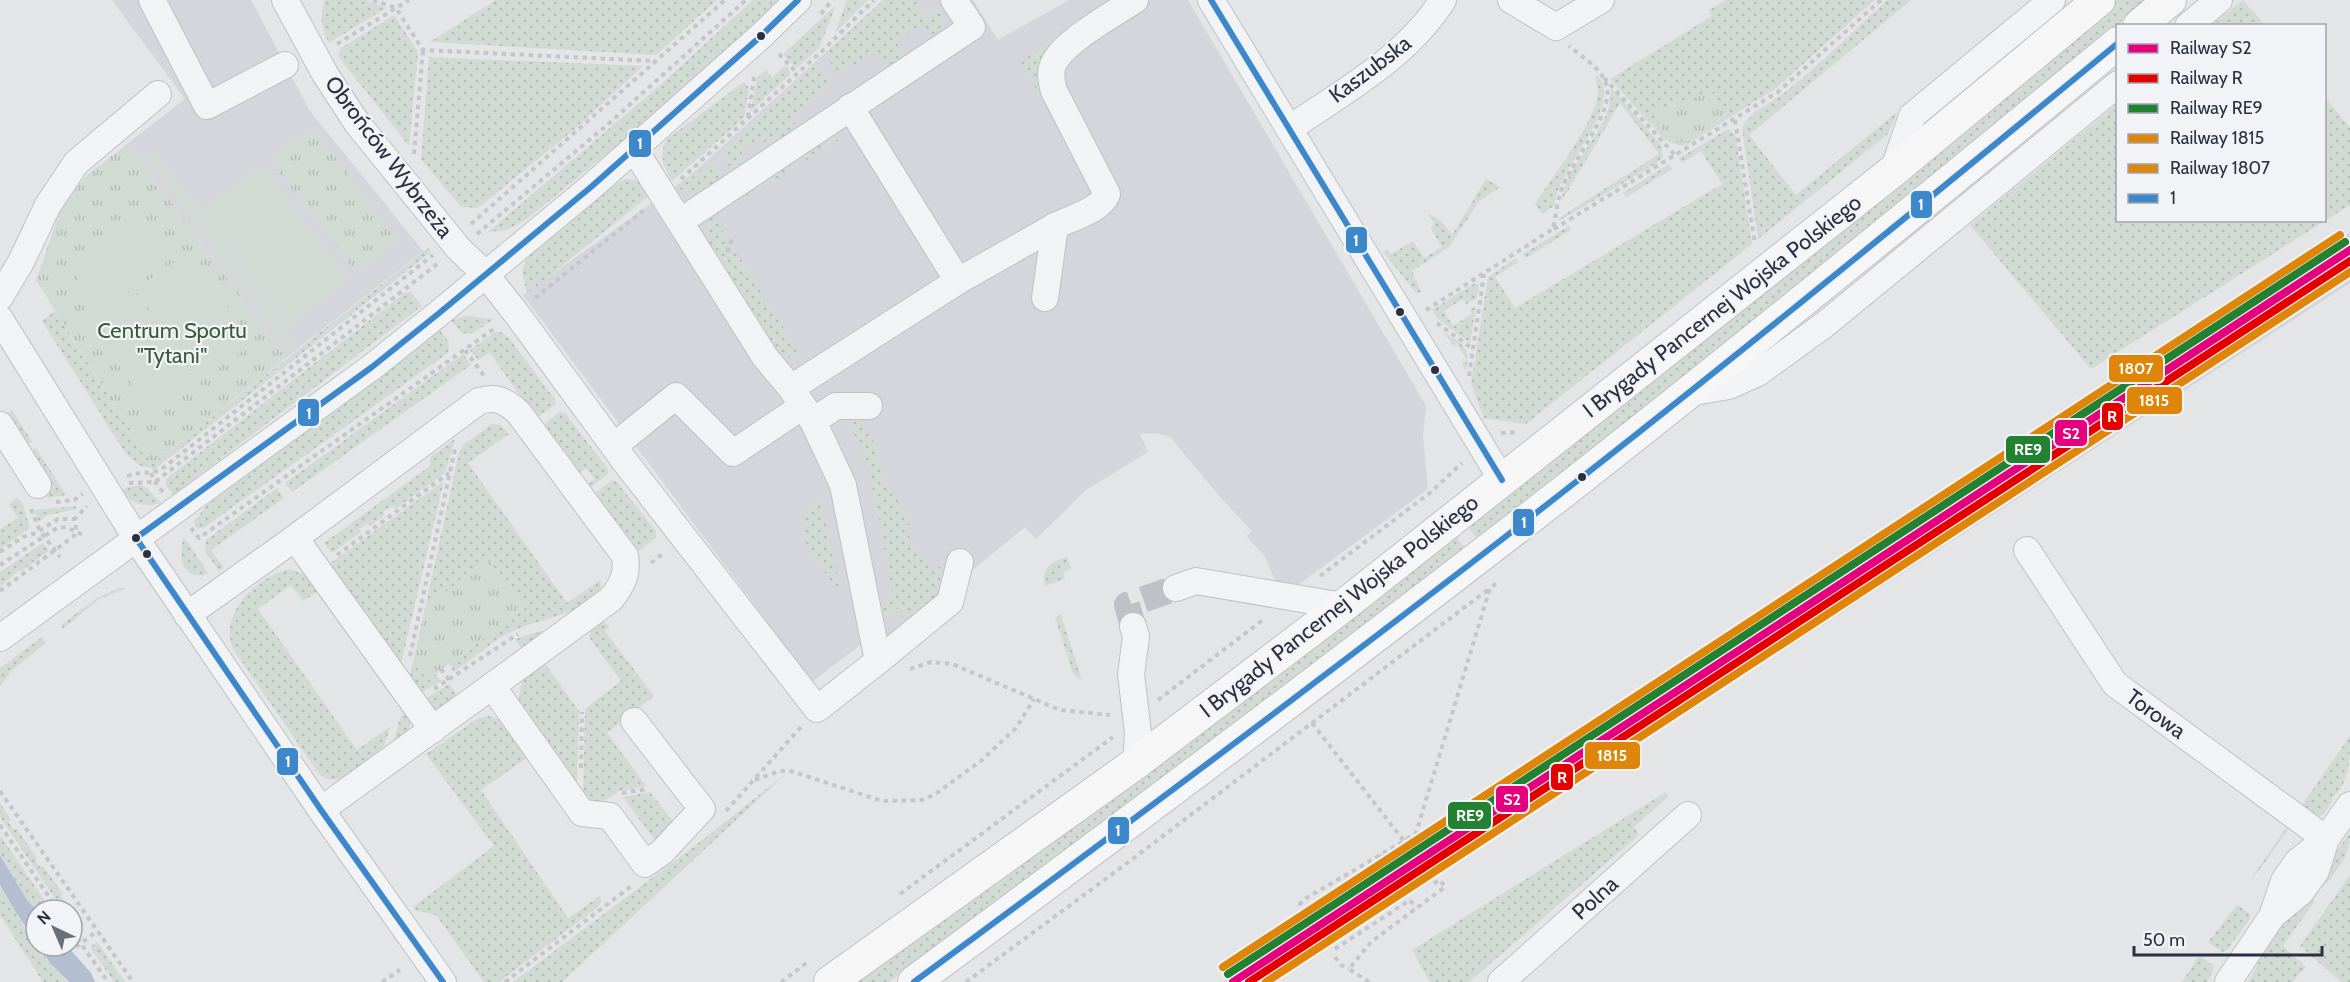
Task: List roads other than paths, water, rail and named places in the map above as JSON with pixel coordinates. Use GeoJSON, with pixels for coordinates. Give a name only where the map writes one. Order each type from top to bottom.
{"type":"FeatureCollection","features":[{"type":"Feature","properties":{"kind":"main road","name":"I Brygady Pancernej Wojska Polskiego"},"geometry":{"type":"LineString","coordinates":[[820,971],[1136,763],[1343,606],[1893,171],[2099,0]]}},
{"type":"Feature","properties":{"kind":"main road"},"geometry":{"type":"LineString","coordinates":[[2141,24],[2170,0]]}},
{"type":"Feature","properties":{"kind":"main road","name":"I Brygady Pancernej Wojska Polskiego"},"geometry":{"type":"LineString","coordinates":[[914,982],[1155,804],[1456,574],[1688,393],[1920,207],[2116,45]]}},
{"type":"Feature","properties":{"kind":"street"},"geometry":{"type":"LineString","coordinates":[[152,0],[207,106],[285,65]]}},
{"type":"Feature","properties":{"kind":"street","name":"Obrońców Wybrzeża"},"geometry":{"type":"LineString","coordinates":[[285,0],[325,74],[357,123],[452,241],[486,275],[516,313],[614,446],[817,709],[878,660]]}},
{"type":"Feature","properties":{"kind":"street"},"geometry":{"type":"LineString","coordinates":[[0,638],[372,367],[486,275],[634,149],[798,0]]}},
{"type":"Feature","properties":{"kind":"street"},"geometry":{"type":"LineString","coordinates":[[681,221],[850,106],[972,27],[954,0]]}},
{"type":"Feature","properties":{"kind":"street"},"geometry":{"type":"LineString","coordinates":[[614,446],[676,396],[733,453],[802,405],[958,281],[1104,200],[1107,194],[1054,91],[1051,78],[1052,67],[1059,54],[1069,45],[1135,0]]}},
{"type":"Feature","properties":{"kind":"street"},"geometry":{"type":"LineString","coordinates":[[1210,0],[1502,480]]}},
{"type":"Feature","properties":{"kind":"street","name":"Kaszubska"},"geometry":{"type":"LineString","coordinates":[[1289,129],[1403,49],[1434,14],[1443,0]]}},
{"type":"Feature","properties":{"kind":"street"},"geometry":{"type":"LineString","coordinates":[[1511,0],[1564,33],[1601,0]]}},
{"type":"Feature","properties":{"kind":"street"},"geometry":{"type":"LineString","coordinates":[[1893,171],[1912,116],[2052,0]]}},
{"type":"Feature","properties":{"kind":"street"},"geometry":{"type":"LineString","coordinates":[[2190,24],[2219,0]]}},
{"type":"Feature","properties":{"kind":"street","name":"I Brygady Pancernej Wojska Polskiego"},"geometry":{"type":"LineString","coordinates":[[1688,393],[1729,386],[1774,363],[1859,297],[2116,86]]}},
{"type":"Feature","properties":{"kind":"street"},"geometry":{"type":"LineString","coordinates":[[0,297],[21,262],[48,205],[76,163],[158,94]]}},
{"type":"Feature","properties":{"kind":"street"},"geometry":{"type":"LineString","coordinates":[[850,106],[958,281]]}},
{"type":"Feature","properties":{"kind":"street"},"geometry":{"type":"LineString","coordinates":[[634,149],[765,357],[802,405],[823,440],[843,485],[878,660],[950,602],[960,562]]}},
{"type":"Feature","properties":{"kind":"street"},"geometry":{"type":"LineString","coordinates":[[1045,298],[1055,226]]}},
{"type":"Feature","properties":{"kind":"street"},"geometry":{"type":"LineString","coordinates":[[0,319],[103,488],[187,615],[443,982]]}},
{"type":"Feature","properties":{"kind":"street"},"geometry":{"type":"LineString","coordinates":[[187,615],[295,538],[478,401],[492,398],[505,400],[518,412],[625,556],[627,566],[620,587],[611,599],[321,810]]}},
{"type":"Feature","properties":{"kind":"street"},"geometry":{"type":"LineString","coordinates":[[802,405],[869,406]]}},
{"type":"Feature","properties":{"kind":"street"},"geometry":{"type":"LineString","coordinates":[[0,424],[38,485]]}},
{"type":"Feature","properties":{"kind":"street"},"geometry":{"type":"LineString","coordinates":[[295,538],[433,730]]}},
{"type":"Feature","properties":{"kind":"street","name":"Torowa"},"geometry":{"type":"LineString","coordinates":[[2027,550],[2115,684],[2326,839]]}},
{"type":"Feature","properties":{"kind":"street"},"geometry":{"type":"LineString","coordinates":[[1176,588],[1196,581],[1343,606]]}},
{"type":"Feature","properties":{"kind":"street"},"geometry":{"type":"LineString","coordinates":[[1133,626],[1136,637],[1131,674],[1136,763]]}},
{"type":"Feature","properties":{"kind":"street"},"geometry":{"type":"LineString","coordinates":[[492,686],[582,813],[610,816],[645,864],[662,852],[702,809],[634,721]]}},
{"type":"Feature","properties":{"kind":"street"},"geometry":{"type":"LineString","coordinates":[[2228,982],[2272,916],[2284,881],[2297,862],[2326,839],[2350,805]]}},
{"type":"Feature","properties":{"kind":"street","name":"Polna"},"geometry":{"type":"LineString","coordinates":[[1501,982],[1688,814]]}},
{"type":"Feature","properties":{"kind":"water"},"geometry":{"type":"Polygon","coordinates":[[[0,855],[26,898],[24,924],[13,908],[0,885],[0,855]]]}},
{"type":"Feature","properties":{"kind":"water"},"geometry":{"type":"Polygon","coordinates":[[[47,958],[78,958],[91,973],[95,982],[69,982],[47,958]]]}},
{"type":"Feature","properties":{"kind":"tunnel"},"geometry":{"type":"LineString","coordinates":[[1133,626],[1127,605],[1176,588]]}},
{"type":"Feature","properties":{"kind":"rail line","name":"1807"},"geometry":{"type":"LineString","coordinates":[[1223,967],[2340,235]]}},
{"type":"Feature","properties":{"kind":"rail line","name":"RE9"},"geometry":{"type":"LineString","coordinates":[[1228,974],[2345,242]]}},
{"type":"Feature","properties":{"kind":"rail line","name":"S2"},"geometry":{"type":"LineString","coordinates":[[1233,982],[2350,250]]}},
{"type":"Feature","properties":{"kind":"rail line","name":"R"},"geometry":{"type":"LineString","coordinates":[[1249,982],[2350,261]]}},
{"type":"Feature","properties":{"kind":"rail line","name":"1815"},"geometry":{"type":"LineString","coordinates":[[1266,982],[2350,272]]}},
{"type":"Feature","properties":{"kind":"park label","name":"Centrum Sportu \"Tytani\""},"geometry":{"type":"Point","coordinates":[172,342]}}]}
